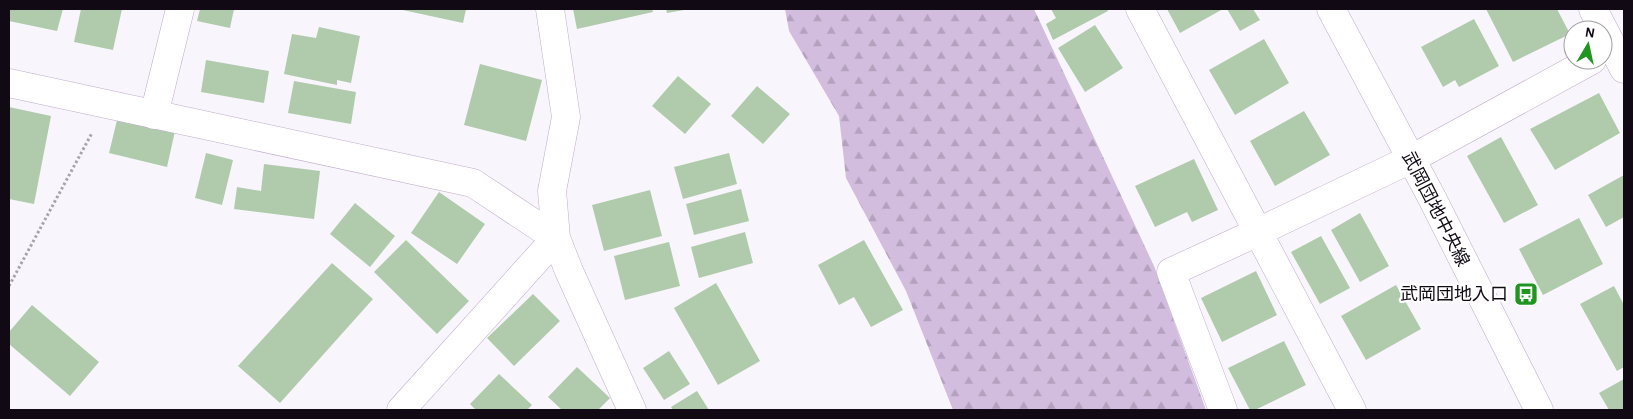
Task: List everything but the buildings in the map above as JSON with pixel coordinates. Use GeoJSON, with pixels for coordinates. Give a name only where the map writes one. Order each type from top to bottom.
{"type":"FeatureCollection","features":[{"type":"Feature","properties":{"kind":"street"},"geometry":{"type":"LineString","coordinates":[[154,115],[180,9]]}},
{"type":"Feature","properties":{"kind":"street"},"geometry":{"type":"LineString","coordinates":[[550,9],[566,117],[552,191],[556,238],[632,410]]}},
{"type":"Feature","properties":{"kind":"street"},"geometry":{"type":"LineString","coordinates":[[1140,9],[1352,410]]}},
{"type":"Feature","properties":{"kind":"street","name":"武岡団地中央線"},"geometry":{"type":"LineString","coordinates":[[1331,9],[1539,410]]}},
{"type":"Feature","properties":{"kind":"street"},"geometry":{"type":"LineString","coordinates":[[1223,410],[1171,272],[1410,159],[1582,70]]}},
{"type":"Feature","properties":{"kind":"street"},"geometry":{"type":"LineString","coordinates":[[9,83],[473,183],[556,238]]}},
{"type":"Feature","properties":{"kind":"street"},"geometry":{"type":"LineString","coordinates":[[401,410],[556,238]]}},
{"type":"Feature","properties":{"kind":"path"},"geometry":{"type":"LineString","coordinates":[[9,286],[107,104]]}},
{"type":"Feature","properties":{"kind":"green space"},"geometry":{"type":"Polygon","coordinates":[[[785,9],[1034,9],[1154,266],[1206,410],[953,410],[906,291],[846,178],[839,116],[789,31],[785,9]]]}},
{"type":"Feature","properties":{"kind":"place","name":"武岡団地入口"},"geometry":{"type":"Point","coordinates":[1526,294]}}]}
